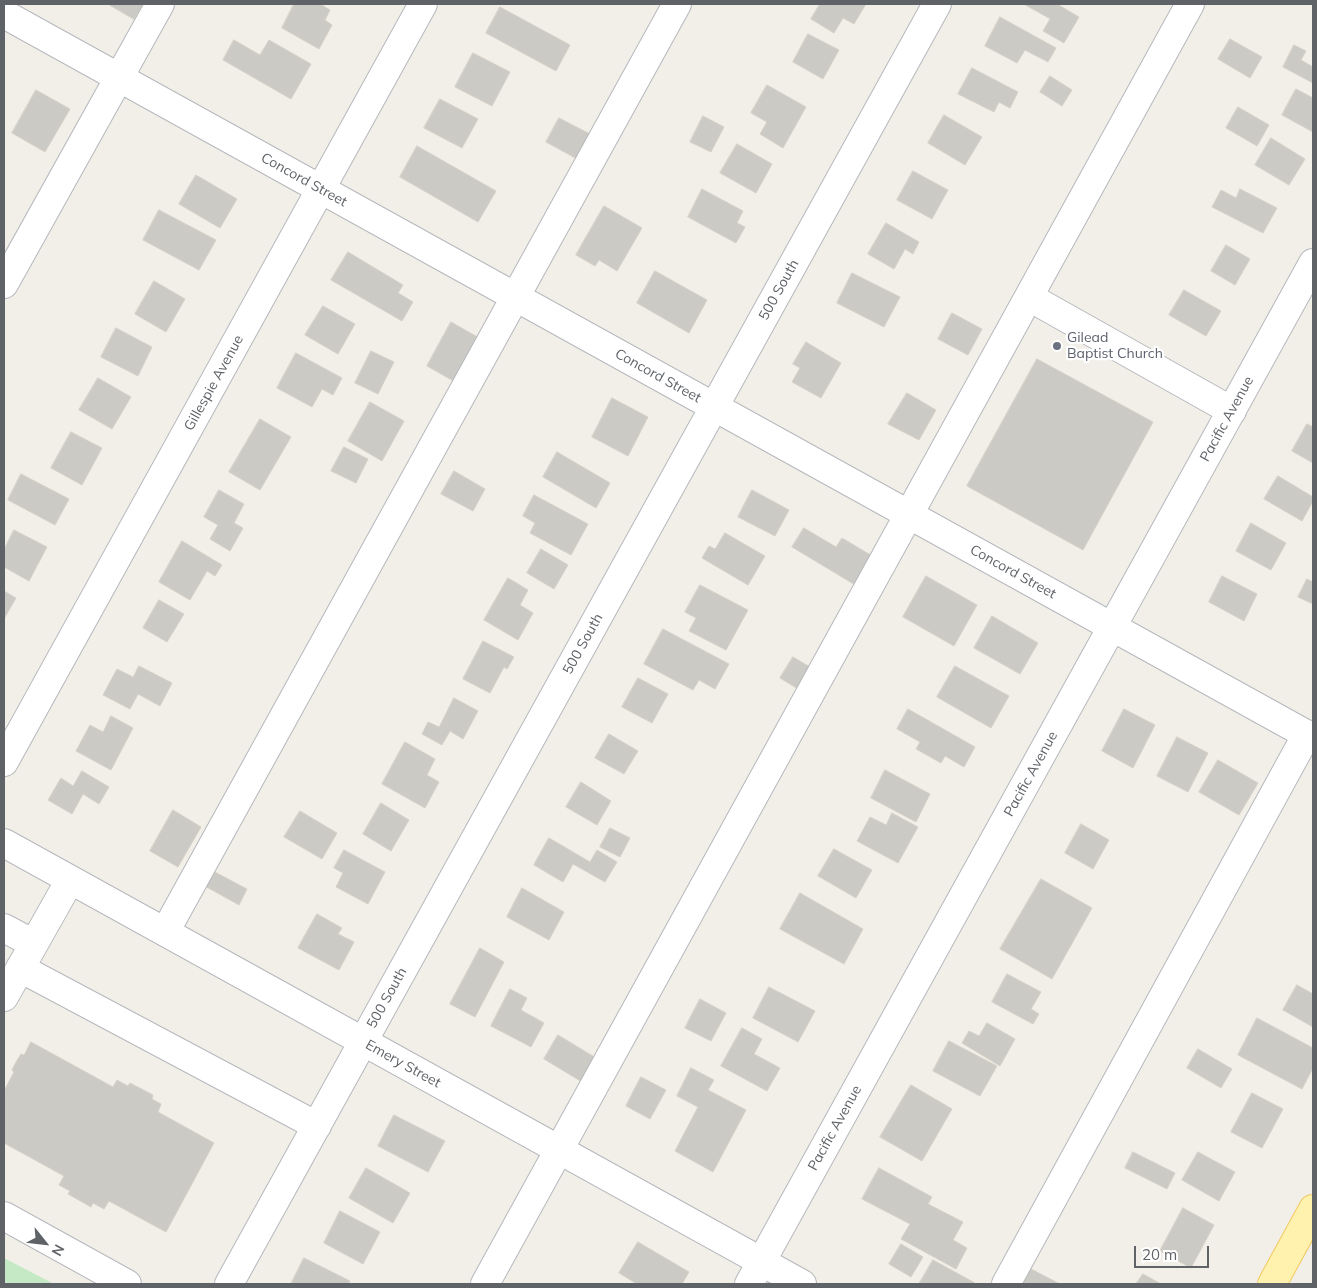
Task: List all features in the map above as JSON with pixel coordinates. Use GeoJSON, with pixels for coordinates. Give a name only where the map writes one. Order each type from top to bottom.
{"type":"FeatureCollection","features":[{"type":"Feature","properties":{"kind":"main road"},"geometry":{"type":"LineString","coordinates":[[1272,1284],[1313,1209]]}},
{"type":"Feature","properties":{"kind":"street"},"geometry":{"type":"LineString","coordinates":[[4,284],[160,4]]}},
{"type":"Feature","properties":{"kind":"street","name":"Gillespie Avenue"},"geometry":{"type":"LineString","coordinates":[[4,762],[423,4]]}},
{"type":"Feature","properties":{"kind":"street"},"geometry":{"type":"LineString","coordinates":[[165,932],[677,4]]}},
{"type":"Feature","properties":{"kind":"street","name":"500 South"},"geometry":{"type":"LineString","coordinates":[[229,1284],[937,4]]}},
{"type":"Feature","properties":{"kind":"street"},"geometry":{"type":"LineString","coordinates":[[485,1284],[1190,4]]}},
{"type":"Feature","properties":{"kind":"street","name":"Concord Street"},"geometry":{"type":"LineString","coordinates":[[4,14],[1310,736]]}},
{"type":"Feature","properties":{"kind":"street","name":"Pacific Avenue"},"geometry":{"type":"LineString","coordinates":[[755,1273],[1313,263]]}},
{"type":"Feature","properties":{"kind":"street"},"geometry":{"type":"LineString","coordinates":[[1029,297],[1232,411]]}},
{"type":"Feature","properties":{"kind":"street"},"geometry":{"type":"LineString","coordinates":[[1006,1284],[1310,736]]}},
{"type":"Feature","properties":{"kind":"street","name":"Emery Street"},"geometry":{"type":"LineString","coordinates":[[4,843],[558,1150],[755,1273],[802,1284]]}},
{"type":"Feature","properties":{"kind":"street"},"geometry":{"type":"LineString","coordinates":[[4,997],[70,880]]}},
{"type":"Feature","properties":{"kind":"street"},"geometry":{"type":"LineString","coordinates":[[4,928],[34,944]]}},
{"type":"Feature","properties":{"kind":"street"},"geometry":{"type":"LineString","coordinates":[[20,968],[317,1126]]}},
{"type":"Feature","properties":{"kind":"street"},"geometry":{"type":"LineString","coordinates":[[4,1216],[127,1284]]}},
{"type":"Feature","properties":{"kind":"green space"},"geometry":{"type":"Polygon","coordinates":[[[4,1258],[54,1284],[4,1284],[4,1258]]]}},
{"type":"Feature","properties":{"kind":"building"},"geometry":{"type":"Polygon","coordinates":[[[108,4],[143,4],[134,19],[108,4]]]}},
{"type":"Feature","properties":{"kind":"building"},"geometry":{"type":"Polygon","coordinates":[[[294,4],[320,4],[330,10],[325,20],[332,25],[319,49],[282,28],[294,4]]]}},
{"type":"Feature","properties":{"kind":"building"},"geometry":{"type":"Polygon","coordinates":[[[820,4],[866,4],[854,24],[843,18],[834,33],[811,19],[820,4]]]}},
{"type":"Feature","properties":{"kind":"building"},"geometry":{"type":"Polygon","coordinates":[[[1024,4],[1057,4],[1079,17],[1064,43],[1043,31],[1050,19],[1024,4]]]}},
{"type":"Feature","properties":{"kind":"building"},"geometry":{"type":"Polygon","coordinates":[[[500,7],[570,45],[556,71],[486,33],[500,7]]]}},
{"type":"Feature","properties":{"kind":"building"},"geometry":{"type":"Polygon","coordinates":[[[1000,17],[1056,48],[1048,62],[1025,50],[1017,63],[985,46],[1000,17]]]}},
{"type":"Feature","properties":{"kind":"building"},"geometry":{"type":"Polygon","coordinates":[[[808,34],[839,50],[823,79],[793,62],[808,34]]]}},
{"type":"Feature","properties":{"kind":"building"},"geometry":{"type":"Polygon","coordinates":[[[1230,39],[1262,57],[1250,78],[1218,59],[1230,39]]]}},
{"type":"Feature","properties":{"kind":"building"},"geometry":{"type":"Polygon","coordinates":[[[234,40],[260,55],[269,40],[311,64],[291,99],[223,60],[234,40]]]}},
{"type":"Feature","properties":{"kind":"building"},"geometry":{"type":"Polygon","coordinates":[[[1294,45],[1306,51],[1301,60],[1313,67],[1313,83],[1283,67],[1294,45]]]}},
{"type":"Feature","properties":{"kind":"building"},"geometry":{"type":"Polygon","coordinates":[[[473,53],[510,72],[492,106],[455,87],[473,53]]]}},
{"type":"Feature","properties":{"kind":"building"},"geometry":{"type":"Polygon","coordinates":[[[972,68],[1018,92],[1010,108],[999,102],[994,112],[958,94],[972,68]]]}},
{"type":"Feature","properties":{"kind":"building"},"geometry":{"type":"Polygon","coordinates":[[[1050,76],[1072,90],[1062,106],[1040,92],[1050,76]]]}},
{"type":"Feature","properties":{"kind":"building"},"geometry":{"type":"Polygon","coordinates":[[[767,85],[806,107],[783,148],[760,134],[767,122],[751,113],[767,85]]]}},
{"type":"Feature","properties":{"kind":"building"},"geometry":{"type":"Polygon","coordinates":[[[1296,89],[1313,98],[1313,132],[1282,115],[1296,89]]]}},
{"type":"Feature","properties":{"kind":"building"},"geometry":{"type":"Polygon","coordinates":[[[36,90],[70,109],[45,152],[12,133],[36,90]]]}},
{"type":"Feature","properties":{"kind":"building"},"geometry":{"type":"Polygon","coordinates":[[[440,99],[478,119],[462,148],[424,128],[440,99]]]}},
{"type":"Feature","properties":{"kind":"building"},"geometry":{"type":"Polygon","coordinates":[[[1238,107],[1269,125],[1257,146],[1226,128],[1238,107]]]}},
{"type":"Feature","properties":{"kind":"building"},"geometry":{"type":"Polygon","coordinates":[[[944,115],[982,137],[965,165],[928,143],[944,115]]]}},
{"type":"Feature","properties":{"kind":"building"},"geometry":{"type":"Polygon","coordinates":[[[703,116],[724,127],[711,152],[690,142],[703,116]]]}},
{"type":"Feature","properties":{"kind":"building"},"geometry":{"type":"Polygon","coordinates":[[[559,118],[592,135],[579,160],[546,142],[559,118]]]}},
{"type":"Feature","properties":{"kind":"building"},"geometry":{"type":"Polygon","coordinates":[[[1271,138],[1305,159],[1289,185],[1255,165],[1271,138]]]}},
{"type":"Feature","properties":{"kind":"building"},"geometry":{"type":"Polygon","coordinates":[[[737,144],[772,164],[756,193],[720,173],[737,144]]]}},
{"type":"Feature","properties":{"kind":"building"},"geometry":{"type":"Polygon","coordinates":[[[417,146],[496,191],[478,222],[400,177],[417,146]]]}},
{"type":"Feature","properties":{"kind":"building"},"geometry":{"type":"Polygon","coordinates":[[[913,171],[948,190],[932,219],[897,200],[913,171]]]}},
{"type":"Feature","properties":{"kind":"building"},"geometry":{"type":"Polygon","coordinates":[[[196,175],[237,199],[220,228],[179,204],[196,175]]]}},
{"type":"Feature","properties":{"kind":"building"},"geometry":{"type":"Polygon","coordinates":[[[702,189],[743,211],[737,223],[745,227],[736,243],[688,217],[702,189]]]}},
{"type":"Feature","properties":{"kind":"building"},"geometry":{"type":"Polygon","coordinates":[[[1240,189],[1277,208],[1263,233],[1212,207],[1221,190],[1236,198],[1240,189]]]}},
{"type":"Feature","properties":{"kind":"building"},"geometry":{"type":"Polygon","coordinates":[[[604,206],[642,228],[617,271],[599,260],[595,266],[576,255],[604,206]]]}},
{"type":"Feature","properties":{"kind":"building"},"geometry":{"type":"Polygon","coordinates":[[[159,210],[216,240],[199,270],[143,240],[159,210]]]}},
{"type":"Feature","properties":{"kind":"building"},"geometry":{"type":"Polygon","coordinates":[[[886,223],[919,242],[913,254],[905,249],[894,269],[868,254],[886,223]]]}},
{"type":"Feature","properties":{"kind":"building"},"geometry":{"type":"Polygon","coordinates":[[[1226,245],[1250,259],[1235,285],[1211,271],[1226,245]]]}},
{"type":"Feature","properties":{"kind":"building"},"geometry":{"type":"Polygon","coordinates":[[[348,252],[403,285],[398,293],[413,302],[402,321],[331,280],[348,252]]]}},
{"type":"Feature","properties":{"kind":"building"},"geometry":{"type":"Polygon","coordinates":[[[655,271],[707,300],[689,333],[637,303],[655,271]]]}},
{"type":"Feature","properties":{"kind":"building"},"geometry":{"type":"Polygon","coordinates":[[[852,273],[900,297],[884,327],[837,303],[852,273]]]}},
{"type":"Feature","properties":{"kind":"building"},"geometry":{"type":"Polygon","coordinates":[[[154,281],[185,299],[166,332],[135,314],[154,281]]]}},
{"type":"Feature","properties":{"kind":"building"},"geometry":{"type":"Polygon","coordinates":[[[1184,290],[1221,311],[1206,336],[1169,315],[1184,290]]]}},
{"type":"Feature","properties":{"kind":"building"},"geometry":{"type":"Polygon","coordinates":[[[323,306],[355,324],[338,354],[305,335],[323,306]]]}},
{"type":"Feature","properties":{"kind":"building"},"geometry":{"type":"Polygon","coordinates":[[[952,313],[982,329],[968,355],[938,339],[952,313]]]}},
{"type":"Feature","properties":{"kind":"building"},"geometry":{"type":"Polygon","coordinates":[[[451,322],[481,339],[457,383],[427,366],[451,322]]]}},
{"type":"Feature","properties":{"kind":"building"},"geometry":{"type":"Polygon","coordinates":[[[116,328],[152,347],[138,376],[101,357],[116,328]]]}},
{"type":"Feature","properties":{"kind":"building"},"geometry":{"type":"Polygon","coordinates":[[[806,342],[841,363],[821,398],[792,382],[800,368],[793,364],[806,342]]]}},
{"type":"Feature","properties":{"kind":"building"},"geometry":{"type":"Polygon","coordinates":[[[371,351],[394,362],[378,394],[355,383],[371,351]]]}},
{"type":"Feature","properties":{"kind":"building"},"geometry":{"type":"Polygon","coordinates":[[[296,353],[342,378],[333,395],[322,389],[312,407],[277,388],[296,353]]]}},
{"type":"Feature","properties":{"kind":"building"},"geometry":{"type":"Polygon","coordinates":[[[1037,359],[1153,422],[1083,550],[967,486],[1037,359]]]}},
{"type":"Feature","properties":{"kind":"building"},"geometry":{"type":"Polygon","coordinates":[[[98,378],[131,397],[112,429],[79,410],[98,378]]]}},
{"type":"Feature","properties":{"kind":"building"},"geometry":{"type":"Polygon","coordinates":[[[907,393],[936,410],[919,440],[888,424],[907,393]]]}},
{"type":"Feature","properties":{"kind":"building"},"geometry":{"type":"Polygon","coordinates":[[[612,398],[648,417],[628,456],[592,437],[612,398]]]}},
{"type":"Feature","properties":{"kind":"building"},"geometry":{"type":"Polygon","coordinates":[[[370,402],[404,421],[382,461],[348,441],[370,402]]]}},
{"type":"Feature","properties":{"kind":"building"},"geometry":{"type":"Polygon","coordinates":[[[260,419],[291,437],[260,490],[229,472],[260,419]]]}},
{"type":"Feature","properties":{"kind":"building"},"geometry":{"type":"Polygon","coordinates":[[[1307,424],[1313,427],[1313,463],[1292,451],[1307,424]]]}},
{"type":"Feature","properties":{"kind":"building"},"geometry":{"type":"Polygon","coordinates":[[[71,432],[102,448],[82,485],[51,468],[71,432]]]}},
{"type":"Feature","properties":{"kind":"building"},"geometry":{"type":"Polygon","coordinates":[[[344,447],[368,459],[356,483],[331,471],[344,447]]]}},
{"type":"Feature","properties":{"kind":"building"},"geometry":{"type":"Polygon","coordinates":[[[557,452],[610,483],[596,508],[543,477],[557,452]]]}},
{"type":"Feature","properties":{"kind":"building"},"geometry":{"type":"Polygon","coordinates":[[[454,471],[485,489],[473,511],[441,494],[454,471]]]}},
{"type":"Feature","properties":{"kind":"building"},"geometry":{"type":"Polygon","coordinates":[[[21,474],[69,499],[55,525],[8,500],[21,474]]]}},
{"type":"Feature","properties":{"kind":"building"},"geometry":{"type":"Polygon","coordinates":[[[1278,476],[1313,497],[1313,501],[1302,521],[1264,499],[1278,476]]]}},
{"type":"Feature","properties":{"kind":"building"},"geometry":{"type":"Polygon","coordinates":[[[219,490],[244,504],[234,523],[243,528],[230,551],[210,539],[218,525],[204,517],[219,490]]]}},
{"type":"Feature","properties":{"kind":"building"},"geometry":{"type":"Polygon","coordinates":[[[752,490],[789,510],[775,536],[738,517],[752,490]]]}},
{"type":"Feature","properties":{"kind":"building"},"geometry":{"type":"Polygon","coordinates":[[[534,495],[588,524],[571,555],[530,533],[535,523],[523,516],[534,495]]]}},
{"type":"Feature","properties":{"kind":"building"},"geometry":{"type":"Polygon","coordinates":[[[1251,523],[1286,543],[1271,570],[1236,551],[1251,523]]]}},
{"type":"Feature","properties":{"kind":"building"},"geometry":{"type":"Polygon","coordinates":[[[804,528],[836,547],[842,538],[874,557],[857,586],[792,547],[804,528]]]}},
{"type":"Feature","properties":{"kind":"building"},"geometry":{"type":"Polygon","coordinates":[[[14,530],[47,547],[29,581],[4,567],[4,550],[14,530]]]}},
{"type":"Feature","properties":{"kind":"building"},"geometry":{"type":"Polygon","coordinates":[[[725,533],[765,556],[748,585],[702,558],[709,546],[715,549],[725,533]]]}},
{"type":"Feature","properties":{"kind":"building"},"geometry":{"type":"Polygon","coordinates":[[[182,541],[222,565],[215,576],[207,571],[190,600],[159,582],[182,541]]]}},
{"type":"Feature","properties":{"kind":"building"},"geometry":{"type":"Polygon","coordinates":[[[541,549],[568,565],[554,589],[527,573],[541,549]]]}},
{"type":"Feature","properties":{"kind":"building"},"geometry":{"type":"Polygon","coordinates":[[[926,576],[977,605],[954,646],[903,617],[926,576]]]}},
{"type":"Feature","properties":{"kind":"building"},"geometry":{"type":"Polygon","coordinates":[[[1222,576],[1257,594],[1244,621],[1209,602],[1222,576]]]}},
{"type":"Feature","properties":{"kind":"building"},"geometry":{"type":"Polygon","coordinates":[[[508,578],[528,590],[520,605],[533,613],[518,640],[484,620],[508,578]]]}},
{"type":"Feature","properties":{"kind":"building"},"geometry":{"type":"Polygon","coordinates":[[[1307,579],[1313,582],[1313,604],[1298,597],[1307,579]]]}},
{"type":"Feature","properties":{"kind":"building"},"geometry":{"type":"Polygon","coordinates":[[[700,585],[748,610],[726,650],[689,631],[696,618],[685,612],[700,585]]]}},
{"type":"Feature","properties":{"kind":"building"},"geometry":{"type":"Polygon","coordinates":[[[4,591],[16,598],[4,619],[4,591]]]}},
{"type":"Feature","properties":{"kind":"building"},"geometry":{"type":"Polygon","coordinates":[[[159,600],[184,614],[167,642],[143,628],[159,600]]]}},
{"type":"Feature","properties":{"kind":"building"},"geometry":{"type":"Polygon","coordinates":[[[992,616],[1038,643],[1020,674],[974,648],[992,616]]]}},
{"type":"Feature","properties":{"kind":"building"},"geometry":{"type":"Polygon","coordinates":[[[663,629],[729,664],[715,689],[699,680],[693,690],[644,664],[663,629]]]}},
{"type":"Feature","properties":{"kind":"building"},"geometry":{"type":"Polygon","coordinates":[[[483,641],[514,657],[507,669],[504,667],[490,693],[463,679],[483,641]]]}},
{"type":"Feature","properties":{"kind":"building"},"geometry":{"type":"Polygon","coordinates":[[[793,657],[810,667],[798,689],[780,678],[793,657]]]}},
{"type":"Feature","properties":{"kind":"building"},"geometry":{"type":"Polygon","coordinates":[[[139,666],[172,683],[160,706],[138,694],[130,709],[103,695],[117,669],[133,677],[139,666]]]}},
{"type":"Feature","properties":{"kind":"building"},"geometry":{"type":"Polygon","coordinates":[[[955,666],[1009,696],[991,728],[937,697],[955,666]]]}},
{"type":"Feature","properties":{"kind":"building"},"geometry":{"type":"Polygon","coordinates":[[[638,678],[668,694],[652,723],[622,707],[638,678]]]}},
{"type":"Feature","properties":{"kind":"building"},"geometry":{"type":"Polygon","coordinates":[[[454,698],[478,711],[463,739],[450,731],[442,745],[422,734],[428,722],[439,727],[454,698]]]}},
{"type":"Feature","properties":{"kind":"building"},"geometry":{"type":"Polygon","coordinates":[[[908,709],[975,747],[964,767],[945,756],[941,763],[916,749],[920,742],[897,729],[908,709]]]}},
{"type":"Feature","properties":{"kind":"building"},"geometry":{"type":"Polygon","coordinates":[[[1124,709],[1155,725],[1133,768],[1102,751],[1124,709]]]}},
{"type":"Feature","properties":{"kind":"building"},"geometry":{"type":"Polygon","coordinates":[[[111,716],[133,728],[111,770],[76,751],[90,725],[103,732],[111,716]]]}},
{"type":"Feature","properties":{"kind":"building"},"geometry":{"type":"Polygon","coordinates":[[[609,734],[638,751],[624,774],[595,758],[609,734]]]}},
{"type":"Feature","properties":{"kind":"building"},"geometry":{"type":"Polygon","coordinates":[[[1177,737],[1208,753],[1188,792],[1157,776],[1177,737]]]}},
{"type":"Feature","properties":{"kind":"building"},"geometry":{"type":"Polygon","coordinates":[[[405,742],[435,759],[427,775],[439,782],[425,808],[382,784],[405,742]]]}},
{"type":"Feature","properties":{"kind":"building"},"geometry":{"type":"Polygon","coordinates":[[[1218,760],[1258,783],[1239,815],[1199,792],[1218,760]]]}},
{"type":"Feature","properties":{"kind":"building"},"geometry":{"type":"Polygon","coordinates":[[[885,770],[930,794],[916,822],[871,798],[885,770]]]}},
{"type":"Feature","properties":{"kind":"building"},"geometry":{"type":"Polygon","coordinates":[[[82,771],[109,787],[99,804],[83,794],[72,814],[48,800],[61,778],[73,786],[82,771]]]}},
{"type":"Feature","properties":{"kind":"building"},"geometry":{"type":"Polygon","coordinates":[[[581,782],[611,801],[597,825],[566,807],[581,782]]]}},
{"type":"Feature","properties":{"kind":"building"},"geometry":{"type":"Polygon","coordinates":[[[381,803],[409,820],[391,851],[363,834],[381,803]]]}},
{"type":"Feature","properties":{"kind":"building"},"geometry":{"type":"Polygon","coordinates":[[[173,810],[201,827],[178,867],[150,851],[173,810]]]}},
{"type":"Feature","properties":{"kind":"building"},"geometry":{"type":"Polygon","coordinates":[[[300,811],[337,833],[322,859],[284,837],[300,811]]]}},
{"type":"Feature","properties":{"kind":"building"},"geometry":{"type":"Polygon","coordinates":[[[892,813],[918,827],[898,863],[857,841],[870,817],[886,825],[892,813]]]}},
{"type":"Feature","properties":{"kind":"building"},"geometry":{"type":"Polygon","coordinates":[[[1081,824],[1109,840],[1093,869],[1065,853],[1081,824]]]}},
{"type":"Feature","properties":{"kind":"building"},"geometry":{"type":"Polygon","coordinates":[[[610,828],[630,838],[620,857],[600,847],[610,828]]]}},
{"type":"Feature","properties":{"kind":"building"},"geometry":{"type":"Polygon","coordinates":[[[549,838],[590,862],[597,850],[617,862],[605,882],[573,864],[563,882],[534,865],[549,838]]]}},
{"type":"Feature","properties":{"kind":"building"},"geometry":{"type":"Polygon","coordinates":[[[834,849],[872,870],[856,898],[818,876],[834,849]]]}},
{"type":"Feature","properties":{"kind":"building"},"geometry":{"type":"Polygon","coordinates":[[[344,850],[385,872],[368,904],[336,887],[343,873],[334,868],[344,850]]]}},
{"type":"Feature","properties":{"kind":"building"},"geometry":{"type":"Polygon","coordinates":[[[211,870],[247,889],[239,905],[203,885],[211,870]]]}},
{"type":"Feature","properties":{"kind":"building"},"geometry":{"type":"Polygon","coordinates":[[[1041,879],[1092,908],[1052,979],[1000,949],[1041,879]]]}},
{"type":"Feature","properties":{"kind":"building"},"geometry":{"type":"Polygon","coordinates":[[[522,888],[564,912],[549,940],[507,917],[522,888]]]}},
{"type":"Feature","properties":{"kind":"building"},"geometry":{"type":"Polygon","coordinates":[[[800,893],[863,929],[844,964],[780,929],[800,893]]]}},
{"type":"Feature","properties":{"kind":"building"},"geometry":{"type":"Polygon","coordinates":[[[317,914],[342,928],[338,934],[354,942],[339,970],[298,948],[317,914]]]}},
{"type":"Feature","properties":{"kind":"building"},"geometry":{"type":"Polygon","coordinates":[[[480,948],[504,962],[475,1017],[450,1004],[480,948]]]}},
{"type":"Feature","properties":{"kind":"building"},"geometry":{"type":"Polygon","coordinates":[[[1007,974],[1041,992],[1031,1009],[1039,1014],[1033,1024],[992,1002],[1007,974]]]}},
{"type":"Feature","properties":{"kind":"building"},"geometry":{"type":"Polygon","coordinates":[[[1297,985],[1313,994],[1313,1027],[1283,1010],[1297,985]]]}},
{"type":"Feature","properties":{"kind":"building"},"geometry":{"type":"Polygon","coordinates":[[[769,987],[815,1011],[798,1042],[753,1018],[769,987]]]}},
{"type":"Feature","properties":{"kind":"building"},"geometry":{"type":"Polygon","coordinates":[[[510,989],[527,998],[521,1010],[544,1023],[531,1047],[491,1026],[510,989]]]}},
{"type":"Feature","properties":{"kind":"building"},"geometry":{"type":"Polygon","coordinates":[[[700,999],[726,1013],[711,1041],[685,1028],[700,999]]]}},
{"type":"Feature","properties":{"kind":"building"},"geometry":{"type":"Polygon","coordinates":[[[1257,1018],[1313,1048],[1313,1068],[1302,1089],[1238,1055],[1257,1018]]]}},
{"type":"Feature","properties":{"kind":"building"},"geometry":{"type":"Polygon","coordinates":[[[987,1023],[1015,1039],[1000,1066],[962,1043],[969,1031],[979,1036],[987,1023]]]}},
{"type":"Feature","properties":{"kind":"building"},"geometry":{"type":"Polygon","coordinates":[[[742,1028],[762,1039],[754,1054],[780,1068],[767,1091],[721,1066],[742,1028]]]}},
{"type":"Feature","properties":{"kind":"building"},"geometry":{"type":"Polygon","coordinates":[[[558,1035],[596,1058],[582,1082],[544,1059],[558,1035]]]}},
{"type":"Feature","properties":{"kind":"building"},"geometry":{"type":"Polygon","coordinates":[[[949,1041],[997,1066],[980,1096],[933,1071],[949,1041]]]}},
{"type":"Feature","properties":{"kind":"building"},"geometry":{"type":"Polygon","coordinates":[[[31,1042],[113,1087],[117,1080],[128,1086],[130,1083],[153,1095],[152,1099],[161,1104],[158,1112],[214,1143],[166,1232],[109,1201],[104,1209],[93,1203],[91,1207],[68,1194],[70,1191],[59,1185],[64,1176],[4,1143],[4,1091],[14,1072],[12,1070],[16,1062],[21,1054],[24,1055],[31,1042]]]}},
{"type":"Feature","properties":{"kind":"building"},"geometry":{"type":"Polygon","coordinates":[[[1198,1049],[1232,1069],[1221,1088],[1187,1068],[1198,1049]]]}},
{"type":"Feature","properties":{"kind":"building"},"geometry":{"type":"Polygon","coordinates":[[[691,1068],[714,1080],[708,1090],[746,1110],[713,1172],[675,1151],[698,1107],[677,1096],[691,1068]]]}},
{"type":"Feature","properties":{"kind":"building"},"geometry":{"type":"Polygon","coordinates":[[[641,1077],[666,1090],[650,1119],[626,1106],[641,1077]]]}},
{"type":"Feature","properties":{"kind":"building"},"geometry":{"type":"Polygon","coordinates":[[[911,1085],[952,1109],[922,1161],[880,1137],[911,1085]]]}},
{"type":"Feature","properties":{"kind":"building"},"geometry":{"type":"Polygon","coordinates":[[[1252,1093],[1283,1109],[1262,1148],[1231,1132],[1252,1093]]]}},
{"type":"Feature","properties":{"kind":"building"},"geometry":{"type":"Polygon","coordinates":[[[394,1115],[445,1141],[428,1172],[378,1146],[394,1115]]]}},
{"type":"Feature","properties":{"kind":"building"},"geometry":{"type":"Polygon","coordinates":[[[1133,1152],[1175,1173],[1167,1189],[1125,1168],[1133,1152]]]}},
{"type":"Feature","properties":{"kind":"building"},"geometry":{"type":"Polygon","coordinates":[[[1198,1152],[1235,1172],[1219,1201],[1182,1180],[1198,1152]]]}},
{"type":"Feature","properties":{"kind":"building"},"geometry":{"type":"Polygon","coordinates":[[[366,1168],[410,1193],[393,1223],[349,1198],[366,1168]]]}},
{"type":"Feature","properties":{"kind":"building"},"geometry":{"type":"Polygon","coordinates":[[[879,1168],[932,1197],[928,1204],[963,1222],[953,1240],[967,1248],[956,1269],[901,1239],[910,1224],[862,1199],[879,1168]]]}},
{"type":"Feature","properties":{"kind":"building"},"geometry":{"type":"Polygon","coordinates":[[[1183,1208],[1214,1225],[1191,1268],[1160,1251],[1183,1208]]]}},
{"type":"Feature","properties":{"kind":"building"},"geometry":{"type":"Polygon","coordinates":[[[340,1211],[380,1232],[363,1264],[324,1243],[340,1211]]]}},
{"type":"Feature","properties":{"kind":"building"},"geometry":{"type":"Polygon","coordinates":[[[638,1242],[689,1272],[682,1284],[637,1284],[619,1273],[638,1242]]]}},
{"type":"Feature","properties":{"kind":"building"},"geometry":{"type":"Polygon","coordinates":[[[901,1244],[923,1257],[911,1277],[889,1264],[901,1244]]]}},
{"type":"Feature","properties":{"kind":"building"},"geometry":{"type":"Polygon","coordinates":[[[304,1258],[350,1281],[348,1284],[291,1284],[304,1258]]]}},
{"type":"Feature","properties":{"kind":"building"},"geometry":{"type":"Polygon","coordinates":[[[933,1260],[975,1283],[919,1284],[933,1260]]]}},
{"type":"Feature","properties":{"kind":"building"},"geometry":{"type":"Polygon","coordinates":[[[1031,1269],[1060,1284],[1023,1284],[1031,1269]]]}},
{"type":"Feature","properties":{"kind":"building"},"geometry":{"type":"Polygon","coordinates":[[[1143,1274],[1161,1284],[1136,1284],[1143,1274]]]}},
{"type":"Feature","properties":{"kind":"place","name":"Gilead Baptist Church"},"geometry":{"type":"Point","coordinates":[1057,346]}}]}
